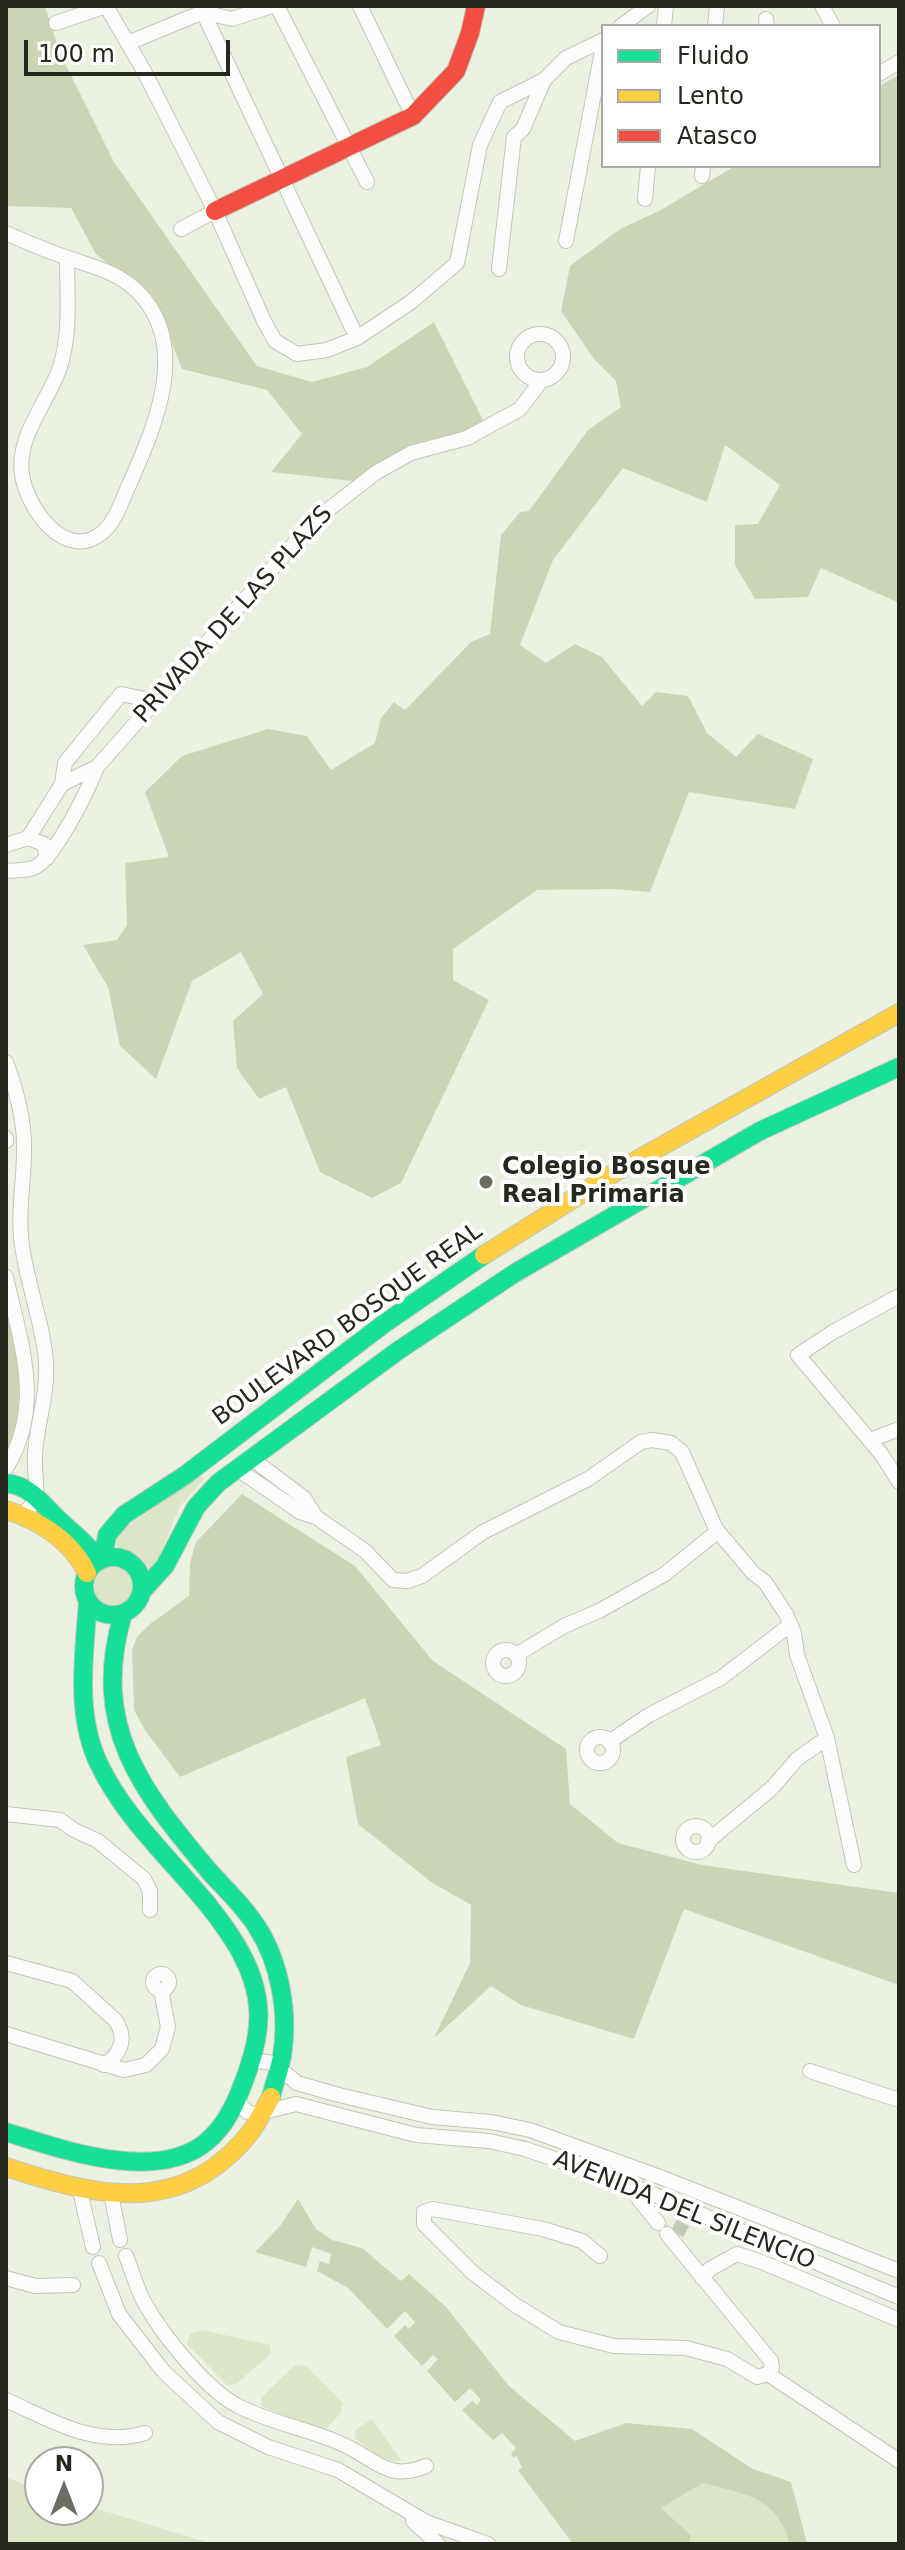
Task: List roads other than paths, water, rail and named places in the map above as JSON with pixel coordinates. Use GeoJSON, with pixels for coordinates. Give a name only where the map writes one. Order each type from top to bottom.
{"type":"FeatureCollection","features":[{"type":"Feature","properties":{"kind":"street"},"geometry":{"type":"LineString","coordinates":[[56,23],[106,6],[215,211],[275,341],[297,354],[327,350],[357,338],[411,302],[457,263],[480,145],[500,102],[544,80],[566,58],[601,41]]}},
{"type":"Feature","properties":{"kind":"street"},"geometry":{"type":"LineString","coordinates":[[128,43],[203,12],[232,19],[275,6],[367,182]]}},
{"type":"Feature","properties":{"kind":"street"},"geometry":{"type":"LineString","coordinates":[[360,6],[413,116]]}},
{"type":"Feature","properties":{"kind":"street"},"geometry":{"type":"LineString","coordinates":[[181,229],[413,116],[456,71],[476,6]]}},
{"type":"Feature","properties":{"kind":"street"},"geometry":{"type":"LineString","coordinates":[[624,24],[648,6]]}},
{"type":"Feature","properties":{"kind":"street"},"geometry":{"type":"LineString","coordinates":[[822,6],[832,24]]}},
{"type":"Feature","properties":{"kind":"street"},"geometry":{"type":"LineString","coordinates":[[203,12],[357,338]]}},
{"type":"Feature","properties":{"kind":"street"},"geometry":{"type":"LineString","coordinates":[[566,241],[601,57]]}},
{"type":"Feature","properties":{"kind":"street"},"geometry":{"type":"LineString","coordinates":[[881,73],[899,62]]}},
{"type":"Feature","properties":{"kind":"street"},"geometry":{"type":"LineString","coordinates":[[499,269],[514,137],[523,129],[544,80]]}},
{"type":"Feature","properties":{"kind":"street"},"geometry":{"type":"LineString","coordinates":[[645,199],[648,168]]}},
{"type":"Feature","properties":{"kind":"street"},"geometry":{"type":"LineString","coordinates":[[6,233],[67,258],[105,269],[138,292],[161,329],[166,358],[164,384],[151,429],[111,525],[98,536],[81,541],[58,535],[37,511],[24,486],[21,465],[24,445],[60,366],[67,317],[67,258]]}},
{"type":"Feature","properties":{"kind":"street","name":"PRIVADA DE LAS PLAZS"},"geometry":{"type":"LineString","coordinates":[[47,858],[86,794],[97,767],[316,519],[377,472],[411,453],[467,438],[520,409],[541,381]]}},
{"type":"Feature","properties":{"kind":"street"},"geometry":{"type":"LineString","coordinates":[[28,838],[62,784],[65,763],[121,694],[154,701]]}},
{"type":"Feature","properties":{"kind":"street","name":"PRIVADA DE LAS PLAZS"},"geometry":{"type":"LineString","coordinates":[[62,784],[97,767]]}},
{"type":"Feature","properties":{"kind":"street"},"geometry":{"type":"LineString","coordinates":[[62,784],[86,794]]}},
{"type":"Feature","properties":{"kind":"street"},"geometry":{"type":"LineString","coordinates":[[6,845],[28,838],[44,844],[47,858],[35,868],[6,871]]}},
{"type":"Feature","properties":{"kind":"street","name":"BOULEVARD BOSQUE REAL"},"geometry":{"type":"LineString","coordinates":[[96,1564],[107,1535],[124,1515],[184,1476],[289,1394],[495,1247],[619,1170],[899,1013]]}},
{"type":"Feature","properties":{"kind":"street"},"geometry":{"type":"LineString","coordinates":[[6,1062],[20,1101],[24,1146],[19,1213],[23,1262],[44,1344],[46,1366],[45,1396],[35,1450],[37,1495],[33,1505],[14,1512]]}},
{"type":"Feature","properties":{"kind":"street","name":"BOULEVARD BOSQUE REAL"},"geometry":{"type":"LineString","coordinates":[[143,1590],[155,1581],[166,1565],[200,1500],[243,1463],[451,1314],[515,1273],[760,1131],[899,1067]]}},
{"type":"Feature","properties":{"kind":"street"},"geometry":{"type":"LineString","coordinates":[[6,1277],[21,1332],[26,1396],[21,1433],[6,1468]]}},
{"type":"Feature","properties":{"kind":"street"},"geometry":{"type":"LineString","coordinates":[[433,1290],[451,1314]]}},
{"type":"Feature","properties":{"kind":"street"},"geometry":{"type":"LineString","coordinates":[[899,1296],[798,1355],[870,1440],[899,1482]]}},
{"type":"Feature","properties":{"kind":"street"},"geometry":{"type":"LineString","coordinates":[[870,1440],[899,1429]]}},
{"type":"Feature","properties":{"kind":"street"},"geometry":{"type":"LineString","coordinates":[[243,1463],[300,1512],[316,1517],[365,1551],[393,1580],[407,1581],[422,1576],[483,1532],[588,1479],[641,1442],[671,1443],[682,1452],[703,1504],[718,1531],[753,1573],[765,1582],[790,1625],[797,1655],[827,1738],[854,1865]]}},
{"type":"Feature","properties":{"kind":"street"},"geometry":{"type":"LineString","coordinates":[[6,1483],[16,1484],[37,1495],[57,1518],[87,1543],[96,1564],[84,1588],[88,1602],[83,1690],[85,1722],[98,1762],[126,1812],[240,1949],[259,1996],[259,2037],[237,2100],[222,2125],[208,2140],[184,2153],[153,2162],[112,2160],[6,2132]]}},
{"type":"Feature","properties":{"kind":"street"},"geometry":{"type":"LineString","coordinates":[[14,1512],[96,1564],[120,1558],[135,1566],[143,1590],[136,1605],[123,1614],[107,1615],[88,1602]]}},
{"type":"Feature","properties":{"kind":"street"},"geometry":{"type":"LineString","coordinates":[[516,1655],[564,1626],[599,1611],[665,1574],[718,1531]]}},
{"type":"Feature","properties":{"kind":"street"},"geometry":{"type":"LineString","coordinates":[[6,2167],[80,2191],[111,2194],[159,2190],[190,2180],[226,2158],[247,2140],[266,2112],[281,2069],[285,2024],[283,2002],[278,1973],[268,1946],[257,1927],[151,1796],[130,1757],[114,1715],[113,1651],[123,1614]]}},
{"type":"Feature","properties":{"kind":"street"},"geometry":{"type":"LineString","coordinates":[[609,1742],[649,1715],[721,1678],[790,1625]]}},
{"type":"Feature","properties":{"kind":"street"},"geometry":{"type":"LineString","coordinates":[[708,1841],[772,1788],[797,1759],[827,1738]]}},
{"type":"Feature","properties":{"kind":"street"},"geometry":{"type":"LineString","coordinates":[[6,1814],[60,1820],[98,1841],[144,1879],[150,1891],[150,1910]]}},
{"type":"Feature","properties":{"kind":"street"},"geometry":{"type":"LineString","coordinates":[[6,1963],[72,1981],[115,2020],[121,2034],[121,2047],[104,2065]]}},
{"type":"Feature","properties":{"kind":"street"},"geometry":{"type":"LineString","coordinates":[[6,2034],[124,2070],[146,2065],[162,2049],[168,2027],[161,1990]]}},
{"type":"Feature","properties":{"kind":"street","name":"AVENIDA DEL SILENCIO"},"geometry":{"type":"LineString","coordinates":[[251,2060],[266,2060],[309,2088],[432,2117],[491,2122],[530,2130],[899,2271]]}},
{"type":"Feature","properties":{"kind":"street"},"geometry":{"type":"LineString","coordinates":[[810,2071],[899,2100]]}},
{"type":"Feature","properties":{"kind":"street"},"geometry":{"type":"LineString","coordinates":[[237,2100],[247,2112],[266,2112]]}},
{"type":"Feature","properties":{"kind":"street","name":"AVENIDA DEL SILENCIO"},"geometry":{"type":"LineString","coordinates":[[266,2112],[296,2104],[416,2135],[489,2141],[525,2149],[626,2183],[675,2228],[840,2273],[899,2297]]}},
{"type":"Feature","properties":{"kind":"street"},"geometry":{"type":"LineString","coordinates":[[429,2136],[432,2117]]}},
{"type":"Feature","properties":{"kind":"street"},"geometry":{"type":"LineString","coordinates":[[600,2256],[582,2241],[543,2229],[433,2209],[424,2212],[424,2224],[473,2273],[515,2305],[559,2332],[614,2346],[686,2348],[727,2359],[757,2377],[768,2374],[772,2368],[771,2361],[702,2278],[675,2228],[626,2183]]}},
{"type":"Feature","properties":{"kind":"street"},"geometry":{"type":"LineString","coordinates":[[80,2191],[93,2247]]}},
{"type":"Feature","properties":{"kind":"street"},"geometry":{"type":"LineString","coordinates":[[111,2194],[120,2240]]}},
{"type":"Feature","properties":{"kind":"street"},"geometry":{"type":"LineString","coordinates":[[840,2273],[850,2251]]}},
{"type":"Feature","properties":{"kind":"street"},"geometry":{"type":"LineString","coordinates":[[702,2278],[710,2269],[737,2254],[899,2320]]}},
{"type":"Feature","properties":{"kind":"street"},"geometry":{"type":"LineString","coordinates":[[126,2256],[145,2306],[188,2365],[235,2405],[342,2443],[393,2473],[410,2472],[426,2466]]}},
{"type":"Feature","properties":{"kind":"street"},"geometry":{"type":"LineString","coordinates":[[99,2263],[119,2314],[164,2372],[218,2422],[268,2447],[338,2470],[443,2530],[488,2544]]}},
{"type":"Feature","properties":{"kind":"street"},"geometry":{"type":"LineString","coordinates":[[6,2278],[35,2286],[73,2285]]}},
{"type":"Feature","properties":{"kind":"street"},"geometry":{"type":"LineString","coordinates":[[768,2374],[899,2461]]}},
{"type":"Feature","properties":{"kind":"street"},"geometry":{"type":"LineString","coordinates":[[6,2400],[91,2436],[109,2440],[127,2439],[145,2433]]}},
{"type":"Feature","properties":{"kind":"street"},"geometry":{"type":"LineString","coordinates":[[389,2500],[438,2544]]}},
{"type":"Feature","properties":{"kind":"tunnel"},"geometry":{"type":"LineString","coordinates":[[677,2234],[683,2223]]}},
{"type":"Feature","properties":{"kind":"place","name":"Colegio Bosque Real Primaria"},"geometry":{"type":"Point","coordinates":[486,1182]}}]}
